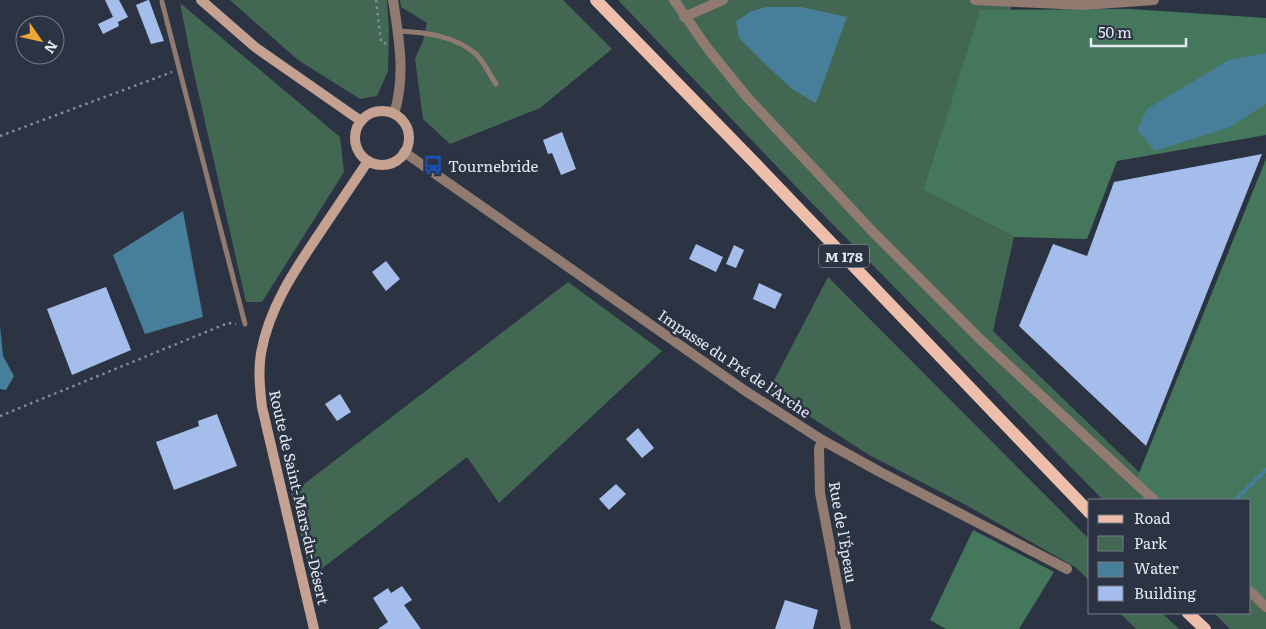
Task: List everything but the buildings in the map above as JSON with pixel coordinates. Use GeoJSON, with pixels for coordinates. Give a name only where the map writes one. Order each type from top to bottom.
{"type":"FeatureCollection","features":[{"type":"Feature","properties":{"kind":"main road"},"geometry":{"type":"LineString","coordinates":[[201,0],[255,47],[360,121]]}},
{"type":"Feature","properties":{"kind":"main road","name":"M 178"},"geometry":{"type":"LineString","coordinates":[[596,0],[1088,511]]}},
{"type":"Feature","properties":{"kind":"main road"},"geometry":{"type":"LineString","coordinates":[[376,111],[386,111],[394,114],[406,126],[408,144],[404,152],[399,158],[384,164],[368,161],[356,147],[356,129],[360,121],[376,111]]}},
{"type":"Feature","properties":{"kind":"main road","name":"Route de Saint-Mars-du-Désert"},"geometry":{"type":"LineString","coordinates":[[314,629],[262,407],[259,382],[261,354],[268,326],[278,299],[296,267],[368,161]]}},
{"type":"Feature","properties":{"kind":"main road"},"geometry":{"type":"LineString","coordinates":[[1189,614],[1205,629]]}},
{"type":"Feature","properties":{"kind":"street"},"geometry":{"type":"LineString","coordinates":[[393,0],[402,70],[394,114]]}},
{"type":"Feature","properties":{"kind":"street"},"geometry":{"type":"LineString","coordinates":[[674,0],[708,49],[747,97],[872,231],[981,340],[1153,499]]}},
{"type":"Feature","properties":{"kind":"street"},"geometry":{"type":"LineString","coordinates":[[684,17],[723,0]]}},
{"type":"Feature","properties":{"kind":"street"},"geometry":{"type":"LineString","coordinates":[[975,0],[1084,5],[1154,0]]}},
{"type":"Feature","properties":{"kind":"street","name":"Impasse du Pré de l'Arche"},"geometry":{"type":"LineString","coordinates":[[404,152],[744,390],[822,440],[1067,569]]}},
{"type":"Feature","properties":{"kind":"street","name":"Rue de l'Épeau"},"geometry":{"type":"LineString","coordinates":[[822,440],[819,449],[820,493],[846,629]]}},
{"type":"Feature","properties":{"kind":"street"},"geometry":{"type":"LineString","coordinates":[[1251,592],[1266,607]]}},
{"type":"Feature","properties":{"kind":"lane"},"geometry":{"type":"LineString","coordinates":[[162,2],[245,324]]}},
{"type":"Feature","properties":{"kind":"lane"},"geometry":{"type":"LineString","coordinates":[[398,30],[420,31],[456,41],[477,55],[496,84]]}},
{"type":"Feature","properties":{"kind":"path"},"geometry":{"type":"LineString","coordinates":[[376,0],[382,42],[400,49]]}},
{"type":"Feature","properties":{"kind":"path"},"geometry":{"type":"LineString","coordinates":[[0,136],[179,69]]}},
{"type":"Feature","properties":{"kind":"path"},"geometry":{"type":"LineString","coordinates":[[0,416],[228,324],[245,324]]}},
{"type":"Feature","properties":{"kind":"green space"},"geometry":{"type":"Polygon","coordinates":[[[230,0],[387,0],[389,29],[388,71],[377,96],[360,99],[298,60],[230,0]]]}},
{"type":"Feature","properties":{"kind":"green space"},"geometry":{"type":"Polygon","coordinates":[[[400,0],[563,0],[612,49],[540,108],[450,144],[423,119],[415,59],[423,41],[427,23],[401,7],[400,0]]]}},
{"type":"Feature","properties":{"kind":"green space"},"geometry":{"type":"Polygon","coordinates":[[[618,0],[1012,0],[1011,10],[980,11],[923,190],[1014,237],[993,331],[1140,473],[1137,478],[1159,499],[1102,499],[805,196],[618,0]]]}},
{"type":"Feature","properties":{"kind":"green space"},"geometry":{"type":"Polygon","coordinates":[[[180,3],[340,137],[344,172],[262,302],[246,302],[193,69],[180,3]]]}},
{"type":"Feature","properties":{"kind":"green space"},"geometry":{"type":"Polygon","coordinates":[[[1130,9],[1266,18],[1266,135],[1117,161],[1087,239],[1014,237],[923,190],[980,10],[1130,9]]]}},
{"type":"Feature","properties":{"kind":"green space"},"geometry":{"type":"Polygon","coordinates":[[[1266,159],[1266,600],[1251,586],[1251,499],[1159,499],[1137,478],[1266,159]]]}},
{"type":"Feature","properties":{"kind":"green space"},"geometry":{"type":"Polygon","coordinates":[[[828,277],[1088,538],[1088,579],[1075,567],[966,505],[869,455],[769,390],[828,277]]]}},
{"type":"Feature","properties":{"kind":"green space"},"geometry":{"type":"Polygon","coordinates":[[[568,282],[662,351],[499,503],[467,457],[311,577],[291,494],[568,282]]]}},
{"type":"Feature","properties":{"kind":"green space"},"geometry":{"type":"Polygon","coordinates":[[[973,530],[1054,572],[1019,629],[946,629],[930,620],[973,530]]]}},
{"type":"Feature","properties":{"kind":"green space"},"geometry":{"type":"Polygon","coordinates":[[[1251,586],[1266,600],[1266,629],[1230,629],[1215,614],[1251,614],[1251,586]]]}},
{"type":"Feature","properties":{"kind":"green space"},"geometry":{"type":"Polygon","coordinates":[[[1121,614],[1163,614],[1179,629],[1136,629],[1121,614]]]}},
{"type":"Feature","properties":{"kind":"water"},"geometry":{"type":"Polygon","coordinates":[[[766,7],[801,7],[847,17],[816,103],[792,89],[739,38],[736,21],[752,11],[766,7]]]}},
{"type":"Feature","properties":{"kind":"water"},"geometry":{"type":"Polygon","coordinates":[[[1266,53],[1266,104],[1230,127],[1155,151],[1137,130],[1147,109],[1229,60],[1266,53]]]}},
{"type":"Feature","properties":{"kind":"water"},"geometry":{"type":"Polygon","coordinates":[[[183,211],[203,317],[145,334],[113,255],[183,211]]]}},
{"type":"Feature","properties":{"kind":"water"},"geometry":{"type":"Polygon","coordinates":[[[0,326],[3,356],[14,376],[6,390],[0,389],[0,326]]]}},
{"type":"Feature","properties":{"kind":"waterway"},"geometry":{"type":"LineString","coordinates":[[1236,499],[1266,470]]}},
{"type":"Feature","properties":{"kind":"place","name":"Tournebride"},"geometry":{"type":"Point","coordinates":[433,165]}}]}
